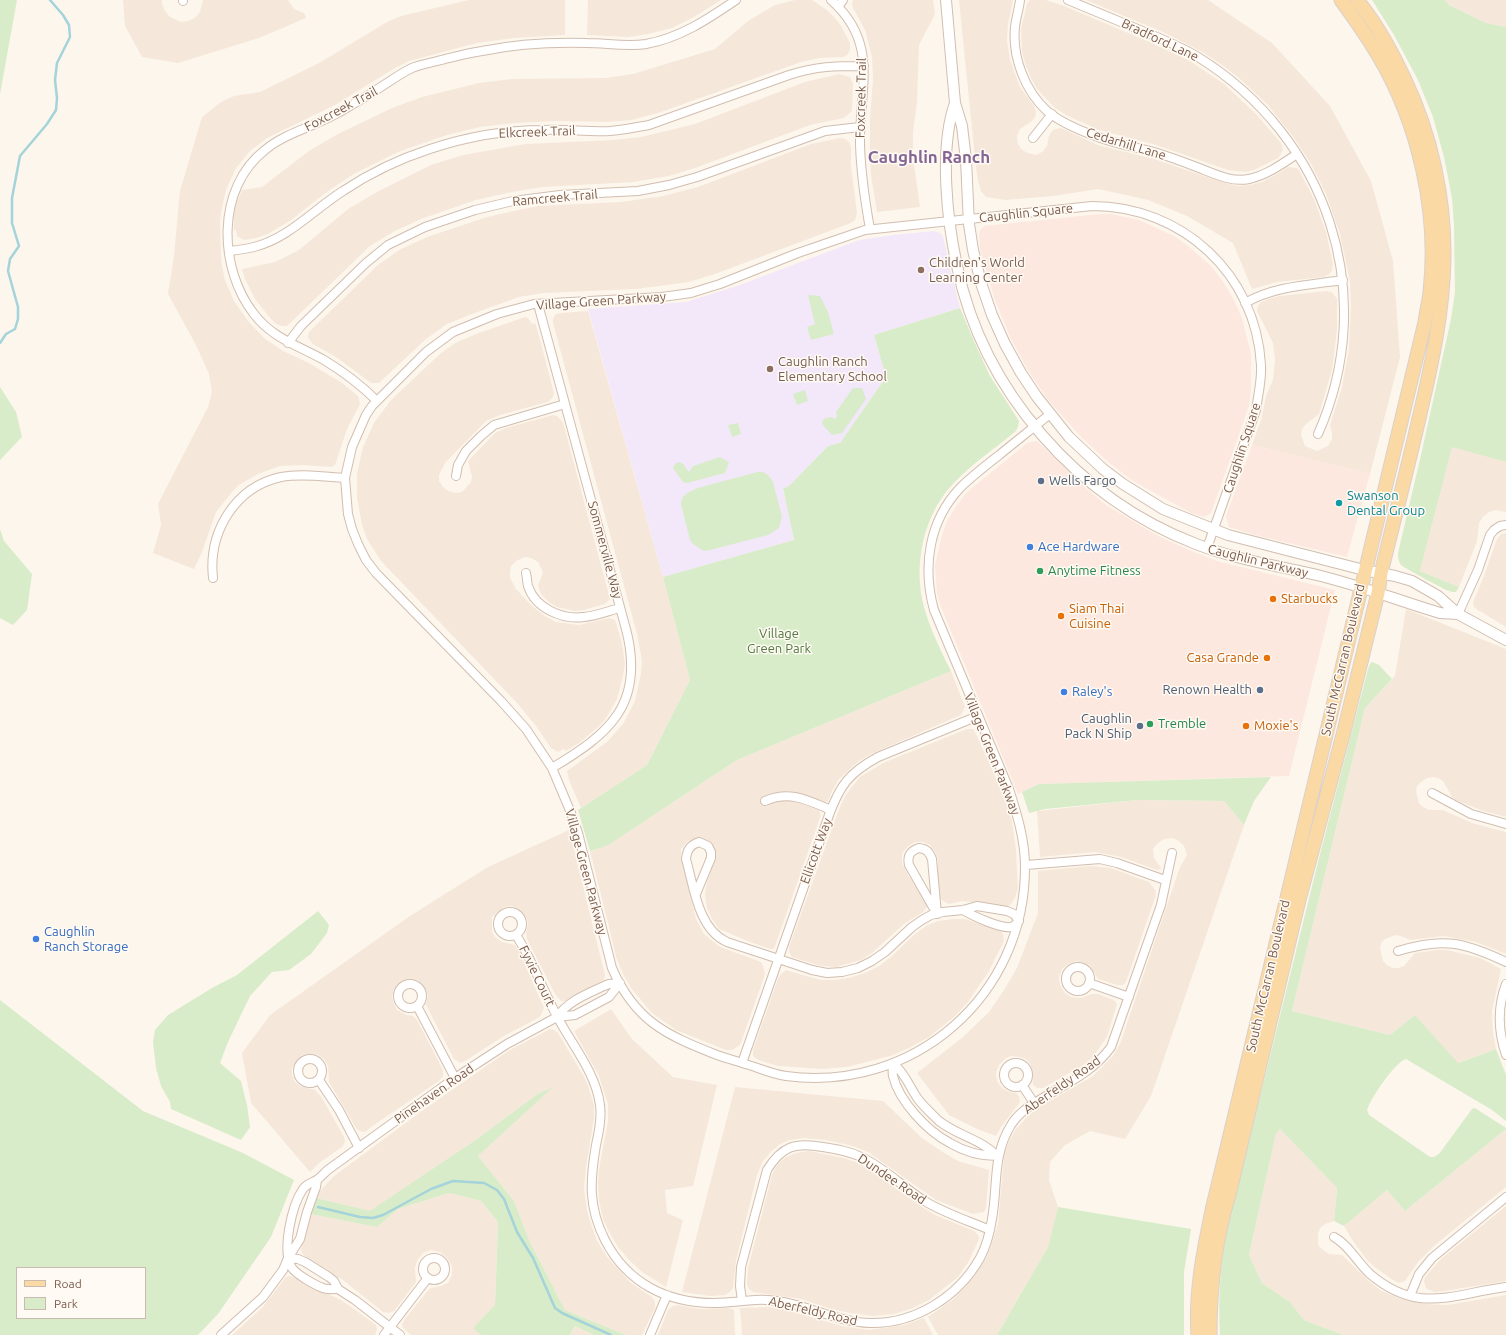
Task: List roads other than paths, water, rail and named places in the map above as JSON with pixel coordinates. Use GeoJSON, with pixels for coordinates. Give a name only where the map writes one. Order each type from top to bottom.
{"type":"FeatureCollection","features":[{"type":"Feature","properties":{"kind":"main road","name":"South McCarran Boulevard"},"geometry":{"type":"LineString","coordinates":[[1198,1335],[1198,1290],[1202,1256],[1211,1212],[1361,588],[1364,570],[1425,322],[1430,285],[1432,263],[1431,226],[1422,166],[1404,109],[1379,56],[1341,0]]}},
{"type":"Feature","properties":{"kind":"main road","name":"South McCarran Boulevard"},"geometry":{"type":"LineString","coordinates":[[1210,1335],[1212,1276],[1220,1226],[1229,1194],[1299,900],[1344,731],[1378,593],[1381,573],[1435,347],[1441,305],[1444,238],[1437,182],[1430,150],[1419,112],[1396,60],[1375,24],[1357,0]]}},
{"type":"Feature","properties":{"kind":"street","name":"Foxcreek Trail"},"geometry":{"type":"LineString","coordinates":[[378,401],[340,370],[277,337],[256,317],[246,304],[236,282],[230,251],[228,222],[232,200],[241,176],[256,157],[276,142],[335,114],[406,71],[422,65],[472,52],[507,47],[567,43],[622,45],[647,44],[686,31],[736,0]]}},
{"type":"Feature","properties":{"kind":"street","name":"Foxcreek Trail"},"geometry":{"type":"LineString","coordinates":[[831,0],[841,3],[855,31],[863,54],[864,66],[860,127],[862,179],[870,230]]}},
{"type":"Feature","properties":{"kind":"street","name":"Caughlin Parkway"},"geometry":{"type":"LineString","coordinates":[[946,0],[955,103],[962,126],[966,160],[968,219],[978,270],[992,315],[1005,344],[1021,373],[1050,414],[1069,437],[1123,484],[1163,509],[1214,530],[1246,540],[1412,581],[1438,596],[1458,614]]}},
{"type":"Feature","properties":{"kind":"street","name":"Cedarhill Lane"},"geometry":{"type":"LineString","coordinates":[[1020,0],[1015,27],[1016,53],[1019,67],[1031,92],[1039,103],[1062,121],[1099,138],[1172,158],[1233,179],[1247,179],[1258,176],[1297,154]]}},
{"type":"Feature","properties":{"kind":"street","name":"Bradford Lane"},"geometry":{"type":"LineString","coordinates":[[1068,0],[1177,46],[1209,64],[1247,95],[1282,132],[1297,154],[1315,186],[1330,220],[1343,280],[1345,312],[1341,359],[1333,394],[1318,434]]}},
{"type":"Feature","properties":{"kind":"street","name":"Elkcreek Trail"},"geometry":{"type":"LineString","coordinates":[[230,251],[254,247],[278,238],[298,225],[330,199],[356,182],[403,159],[448,143],[514,131],[610,131],[636,127],[654,123],[800,71],[829,66],[864,66]]}},
{"type":"Feature","properties":{"kind":"street","name":"Caughlin Parkway"},"geometry":{"type":"LineString","coordinates":[[955,103],[947,135],[947,176],[950,221],[959,274],[965,296],[978,331],[1002,380],[1025,414],[1066,461],[1083,477],[1107,495],[1150,522],[1174,535],[1207,548],[1254,562],[1322,576],[1440,613],[1458,614]]}},
{"type":"Feature","properties":{"kind":"street"},"geometry":{"type":"LineString","coordinates":[[1033,138],[1052,114]]}},
{"type":"Feature","properties":{"kind":"street","name":"Ramcreek Trail"},"geometry":{"type":"LineString","coordinates":[[288,343],[301,326],[366,263],[388,245],[425,227],[475,210],[513,201],[553,196],[638,191],[668,185],[697,177],[825,131],[860,127]]}},
{"type":"Feature","properties":{"kind":"street","name":"Caughlin Square"},"geometry":{"type":"LineString","coordinates":[[968,219],[1092,206],[1120,208],[1143,213],[1185,232],[1201,244],[1227,273],[1245,303],[1254,326],[1259,347],[1261,366],[1260,389],[1251,427],[1207,548]]}},
{"type":"Feature","properties":{"kind":"street","name":"Village Green Parkway"},"geometry":{"type":"LineString","coordinates":[[968,219],[870,230],[853,234],[720,284],[691,293],[662,297],[538,304],[497,314],[453,332],[426,352],[378,401],[366,415],[358,431],[352,447],[345,478],[346,497],[352,529],[366,560],[381,578],[514,715],[536,743],[552,768],[571,813],[584,856],[609,957],[620,983],[638,1009],[649,1021],[659,1028],[689,1044],[768,1072],[786,1076],[810,1077],[833,1077],[856,1074],[881,1068],[893,1063],[923,1048],[942,1036],[960,1021],[991,984],[1012,943],[1019,921],[1026,865],[1023,842],[1018,816],[1009,789],[934,610],[929,594],[927,576],[928,557],[932,538],[938,521],[948,503],[960,488],[975,474],[1050,414]]}},
{"type":"Feature","properties":{"kind":"street"},"geometry":{"type":"LineString","coordinates":[[1245,303],[1257,296],[1279,289],[1343,280]]}},
{"type":"Feature","properties":{"kind":"street","name":"Sommerville Way"},"geometry":{"type":"LineString","coordinates":[[538,304],[631,650],[632,663],[628,693],[622,708],[612,723],[602,734],[552,768]]}},
{"type":"Feature","properties":{"kind":"street"},"geometry":{"type":"LineString","coordinates":[[456,476],[458,465],[466,451],[480,436],[494,425],[565,404]]}},
{"type":"Feature","properties":{"kind":"street"},"geometry":{"type":"LineString","coordinates":[[213,578],[212,562],[215,543],[224,518],[242,496],[266,481],[282,477],[295,476],[345,478]]}},
{"type":"Feature","properties":{"kind":"street"},"geometry":{"type":"LineString","coordinates":[[1506,525],[1500,526],[1490,535],[1478,570],[1458,614],[1506,640]]}},
{"type":"Feature","properties":{"kind":"street"},"geometry":{"type":"LineString","coordinates":[[526,573],[528,585],[536,599],[551,612],[562,616],[582,618],[620,608]]}},
{"type":"Feature","properties":{"kind":"street","name":"Ellicott Way"},"geometry":{"type":"LineString","coordinates":[[742,1062],[831,810],[843,784],[852,774],[865,764],[878,757],[978,716]]}},
{"type":"Feature","properties":{"kind":"street"},"geometry":{"type":"LineString","coordinates":[[1432,793],[1471,814],[1506,824]]}},
{"type":"Feature","properties":{"kind":"street"},"geometry":{"type":"LineString","coordinates":[[765,802],[774,798],[791,796],[801,798],[831,810]]}},
{"type":"Feature","properties":{"kind":"street"},"geometry":{"type":"LineString","coordinates":[[696,894],[711,858],[711,852],[708,846],[699,842],[689,848],[686,859],[699,908],[705,922],[713,933],[719,938],[778,959],[812,970],[827,973],[842,972],[858,968],[872,962],[912,927],[922,920],[937,914],[977,906],[1007,911],[1014,914],[1019,921],[1012,927],[1005,927],[972,916],[963,910]]}},
{"type":"Feature","properties":{"kind":"street"},"geometry":{"type":"LineString","coordinates":[[925,848],[929,852],[932,859],[937,914],[909,865],[909,854],[914,849],[925,848]]}},
{"type":"Feature","properties":{"kind":"street","name":"Aberfeldy Road"},"geometry":{"type":"LineString","coordinates":[[557,1017],[587,1068],[599,1097],[601,1118],[591,1176],[592,1198],[596,1218],[600,1231],[610,1249],[632,1275],[658,1292],[667,1296],[699,1302],[716,1303],[759,1300],[786,1303],[856,1322],[872,1323],[903,1319],[933,1306],[958,1286],[980,1257],[990,1230],[997,1156],[1001,1142],[1012,1122],[1024,1110],[1088,1070],[1105,1055],[1114,1038],[1129,998],[1161,905],[1165,880],[1172,853]]}},
{"type":"Feature","properties":{"kind":"street"},"geometry":{"type":"LineString","coordinates":[[1026,865],[1100,859],[1117,863],[1165,880]]}},
{"type":"Feature","properties":{"kind":"street","name":"Fyvie Court"},"geometry":{"type":"LineString","coordinates":[[516,935],[526,950],[557,1017]]}},
{"type":"Feature","properties":{"kind":"street"},"geometry":{"type":"LineString","coordinates":[[1398,951],[1427,943],[1447,942],[1472,948],[1506,962]]}},
{"type":"Feature","properties":{"kind":"street","name":"Pinehaven Road"},"geometry":{"type":"LineString","coordinates":[[557,1017],[568,1017],[575,1015],[609,997],[620,983]]}},
{"type":"Feature","properties":{"kind":"street","name":"Pinehaven Road"},"geometry":{"type":"LineString","coordinates":[[288,1258],[288,1243],[292,1216],[302,1190],[307,1184],[317,1180],[329,1168],[455,1078],[516,1038],[557,1017],[568,1004],[608,984],[620,983]]}},
{"type":"Feature","properties":{"kind":"street"},"geometry":{"type":"LineString","coordinates":[[1089,983],[1129,998]]}},
{"type":"Feature","properties":{"kind":"street"},"geometry":{"type":"LineString","coordinates":[[1506,984],[1500,1005],[1499,1018],[1500,1032],[1506,1055]]}},
{"type":"Feature","properties":{"kind":"street"},"geometry":{"type":"LineString","coordinates":[[417,1006],[455,1078]]}},
{"type":"Feature","properties":{"kind":"street"},"geometry":{"type":"LineString","coordinates":[[893,1063],[904,1074],[918,1100],[940,1122],[968,1138],[983,1144],[997,1156]]}},
{"type":"Feature","properties":{"kind":"street"},"geometry":{"type":"LineString","coordinates":[[893,1063],[892,1074],[903,1097],[911,1109],[935,1133],[949,1143],[974,1154],[997,1156]]}},
{"type":"Feature","properties":{"kind":"street"},"geometry":{"type":"LineString","coordinates":[[319,1080],[339,1110],[359,1148]]}},
{"type":"Feature","properties":{"kind":"street"},"geometry":{"type":"LineString","coordinates":[[1022,1085],[1034,1103]]}},
{"type":"Feature","properties":{"kind":"street","name":"Dundee Road"},"geometry":{"type":"LineString","coordinates":[[742,1301],[740,1286],[741,1267],[767,1170],[774,1159],[790,1147],[801,1144],[810,1144],[847,1151],[860,1156],[930,1204],[990,1230]]}},
{"type":"Feature","properties":{"kind":"street","name":"Pinehaven Road"},"geometry":{"type":"LineString","coordinates":[[220,1335],[263,1297],[282,1270],[300,1239],[317,1180]]}},
{"type":"Feature","properties":{"kind":"street"},"geometry":{"type":"LineString","coordinates":[[1410,1296],[1419,1274],[1432,1258],[1506,1197]]}},
{"type":"Feature","properties":{"kind":"street"},"geometry":{"type":"LineString","coordinates":[[1334,1237],[1343,1244],[1360,1264],[1379,1281],[1390,1288],[1410,1296],[1426,1299],[1437,1299],[1506,1287]]}},
{"type":"Feature","properties":{"kind":"street"},"geometry":{"type":"LineString","coordinates":[[338,1289],[324,1289],[297,1273],[292,1268],[288,1258],[298,1259],[329,1277],[334,1281],[338,1289],[355,1300],[400,1335]]}},
{"type":"Feature","properties":{"kind":"street"},"geometry":{"type":"LineString","coordinates":[[384,1335],[427,1279]]}},
{"type":"Feature","properties":{"kind":"street"},"geometry":{"type":"LineString","coordinates":[[650,1335],[667,1296]]}},
{"type":"Feature","properties":{"kind":"waterway"},"geometry":{"type":"LineString","coordinates":[[0,343],[6,334],[15,329],[18,319],[18,307],[8,271],[10,259],[19,246],[12,223],[12,198],[20,156],[47,124],[56,110],[57,98],[55,80],[57,63],[70,37],[69,25],[63,15],[50,0]]}},
{"type":"Feature","properties":{"kind":"waterway"},"geometry":{"type":"LineString","coordinates":[[318,1207],[360,1217],[373,1218],[383,1215],[431,1189],[453,1181],[484,1183],[497,1190],[504,1199],[517,1232],[533,1258],[555,1308],[562,1313],[611,1335]]}},
{"type":"Feature","properties":{"kind":"place","name":"Children's World Learning Center"},"geometry":{"type":"Point","coordinates":[921,270]}},
{"type":"Feature","properties":{"kind":"place","name":"Caughlin Ranch Elementary School"},"geometry":{"type":"Point","coordinates":[770,369]}},
{"type":"Feature","properties":{"kind":"place","name":"Wells Fargo"},"geometry":{"type":"Point","coordinates":[1041,481]}},
{"type":"Feature","properties":{"kind":"place","name":"Swanson Dental Group"},"geometry":{"type":"Point","coordinates":[1339,503]}},
{"type":"Feature","properties":{"kind":"place","name":"Ace Hardware"},"geometry":{"type":"Point","coordinates":[1030,547]}},
{"type":"Feature","properties":{"kind":"place","name":"Anytime Fitness"},"geometry":{"type":"Point","coordinates":[1040,571]}},
{"type":"Feature","properties":{"kind":"place","name":"Starbucks"},"geometry":{"type":"Point","coordinates":[1273,599]}},
{"type":"Feature","properties":{"kind":"place","name":"Siam Thai Cuisine"},"geometry":{"type":"Point","coordinates":[1061,616]}},
{"type":"Feature","properties":{"kind":"place","name":"Casa Grande"},"geometry":{"type":"Point","coordinates":[1267,658]}},
{"type":"Feature","properties":{"kind":"place","name":"Renown Health"},"geometry":{"type":"Point","coordinates":[1260,690]}},
{"type":"Feature","properties":{"kind":"place","name":"Raley's"},"geometry":{"type":"Point","coordinates":[1064,692]}},
{"type":"Feature","properties":{"kind":"place","name":"Tremble"},"geometry":{"type":"Point","coordinates":[1150,724]}},
{"type":"Feature","properties":{"kind":"place","name":"Caughlin Pack N Ship"},"geometry":{"type":"Point","coordinates":[1140,726]}},
{"type":"Feature","properties":{"kind":"place","name":"Moxie's"},"geometry":{"type":"Point","coordinates":[1246,726]}},
{"type":"Feature","properties":{"kind":"place","name":"Caughlin Ranch Storage"},"geometry":{"type":"Point","coordinates":[36,939]}},
{"type":"Feature","properties":{"kind":"district","name":"Caughlin Ranch"},"geometry":{"type":"Point","coordinates":[929,157]}},
{"type":"Feature","properties":{"kind":"park label","name":"Village Green Park"},"geometry":{"type":"Point","coordinates":[779,642]}}]}
